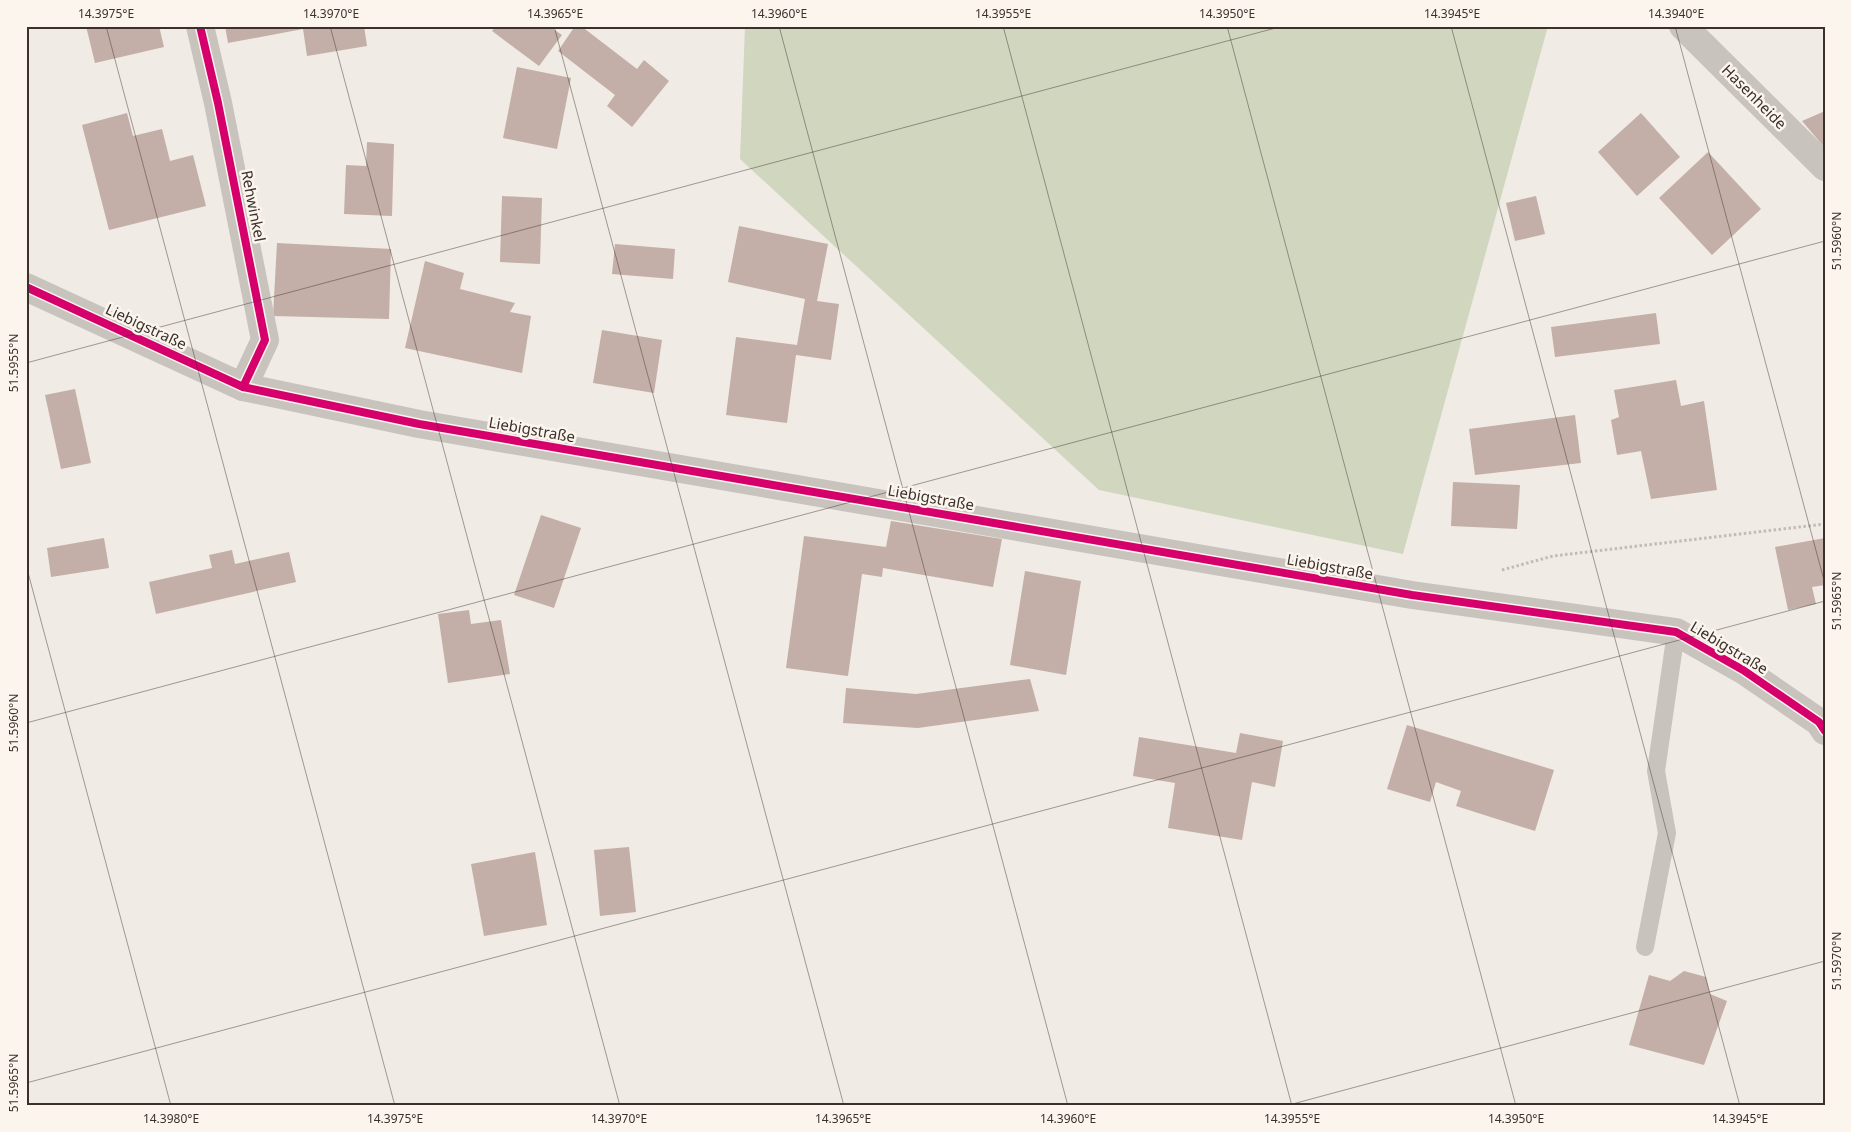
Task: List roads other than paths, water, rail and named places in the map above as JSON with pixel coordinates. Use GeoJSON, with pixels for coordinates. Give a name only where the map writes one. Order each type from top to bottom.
{"type":"FeatureCollection","features":[{"type":"Feature","properties":{"kind":"street","name":"Rehwinkel"},"geometry":{"type":"LineString","coordinates":[[200,26],[218,103],[266,340],[243,387]]}},
{"type":"Feature","properties":{"kind":"street","name":"Hasenheide"},"geometry":{"type":"LineString","coordinates":[[1683,26],[1825,167]]}},
{"type":"Feature","properties":{"kind":"street","name":"Liebigstraße"},"geometry":{"type":"LineString","coordinates":[[26,287],[243,387],[429,426],[1402,594],[1676,632],[1743,670],[1819,722],[1825,730]]}},
{"type":"Feature","properties":{"kind":"lane"},"geometry":{"type":"LineString","coordinates":[[1645,947],[1668,833],[1656,771],[1676,632]]}}]}
